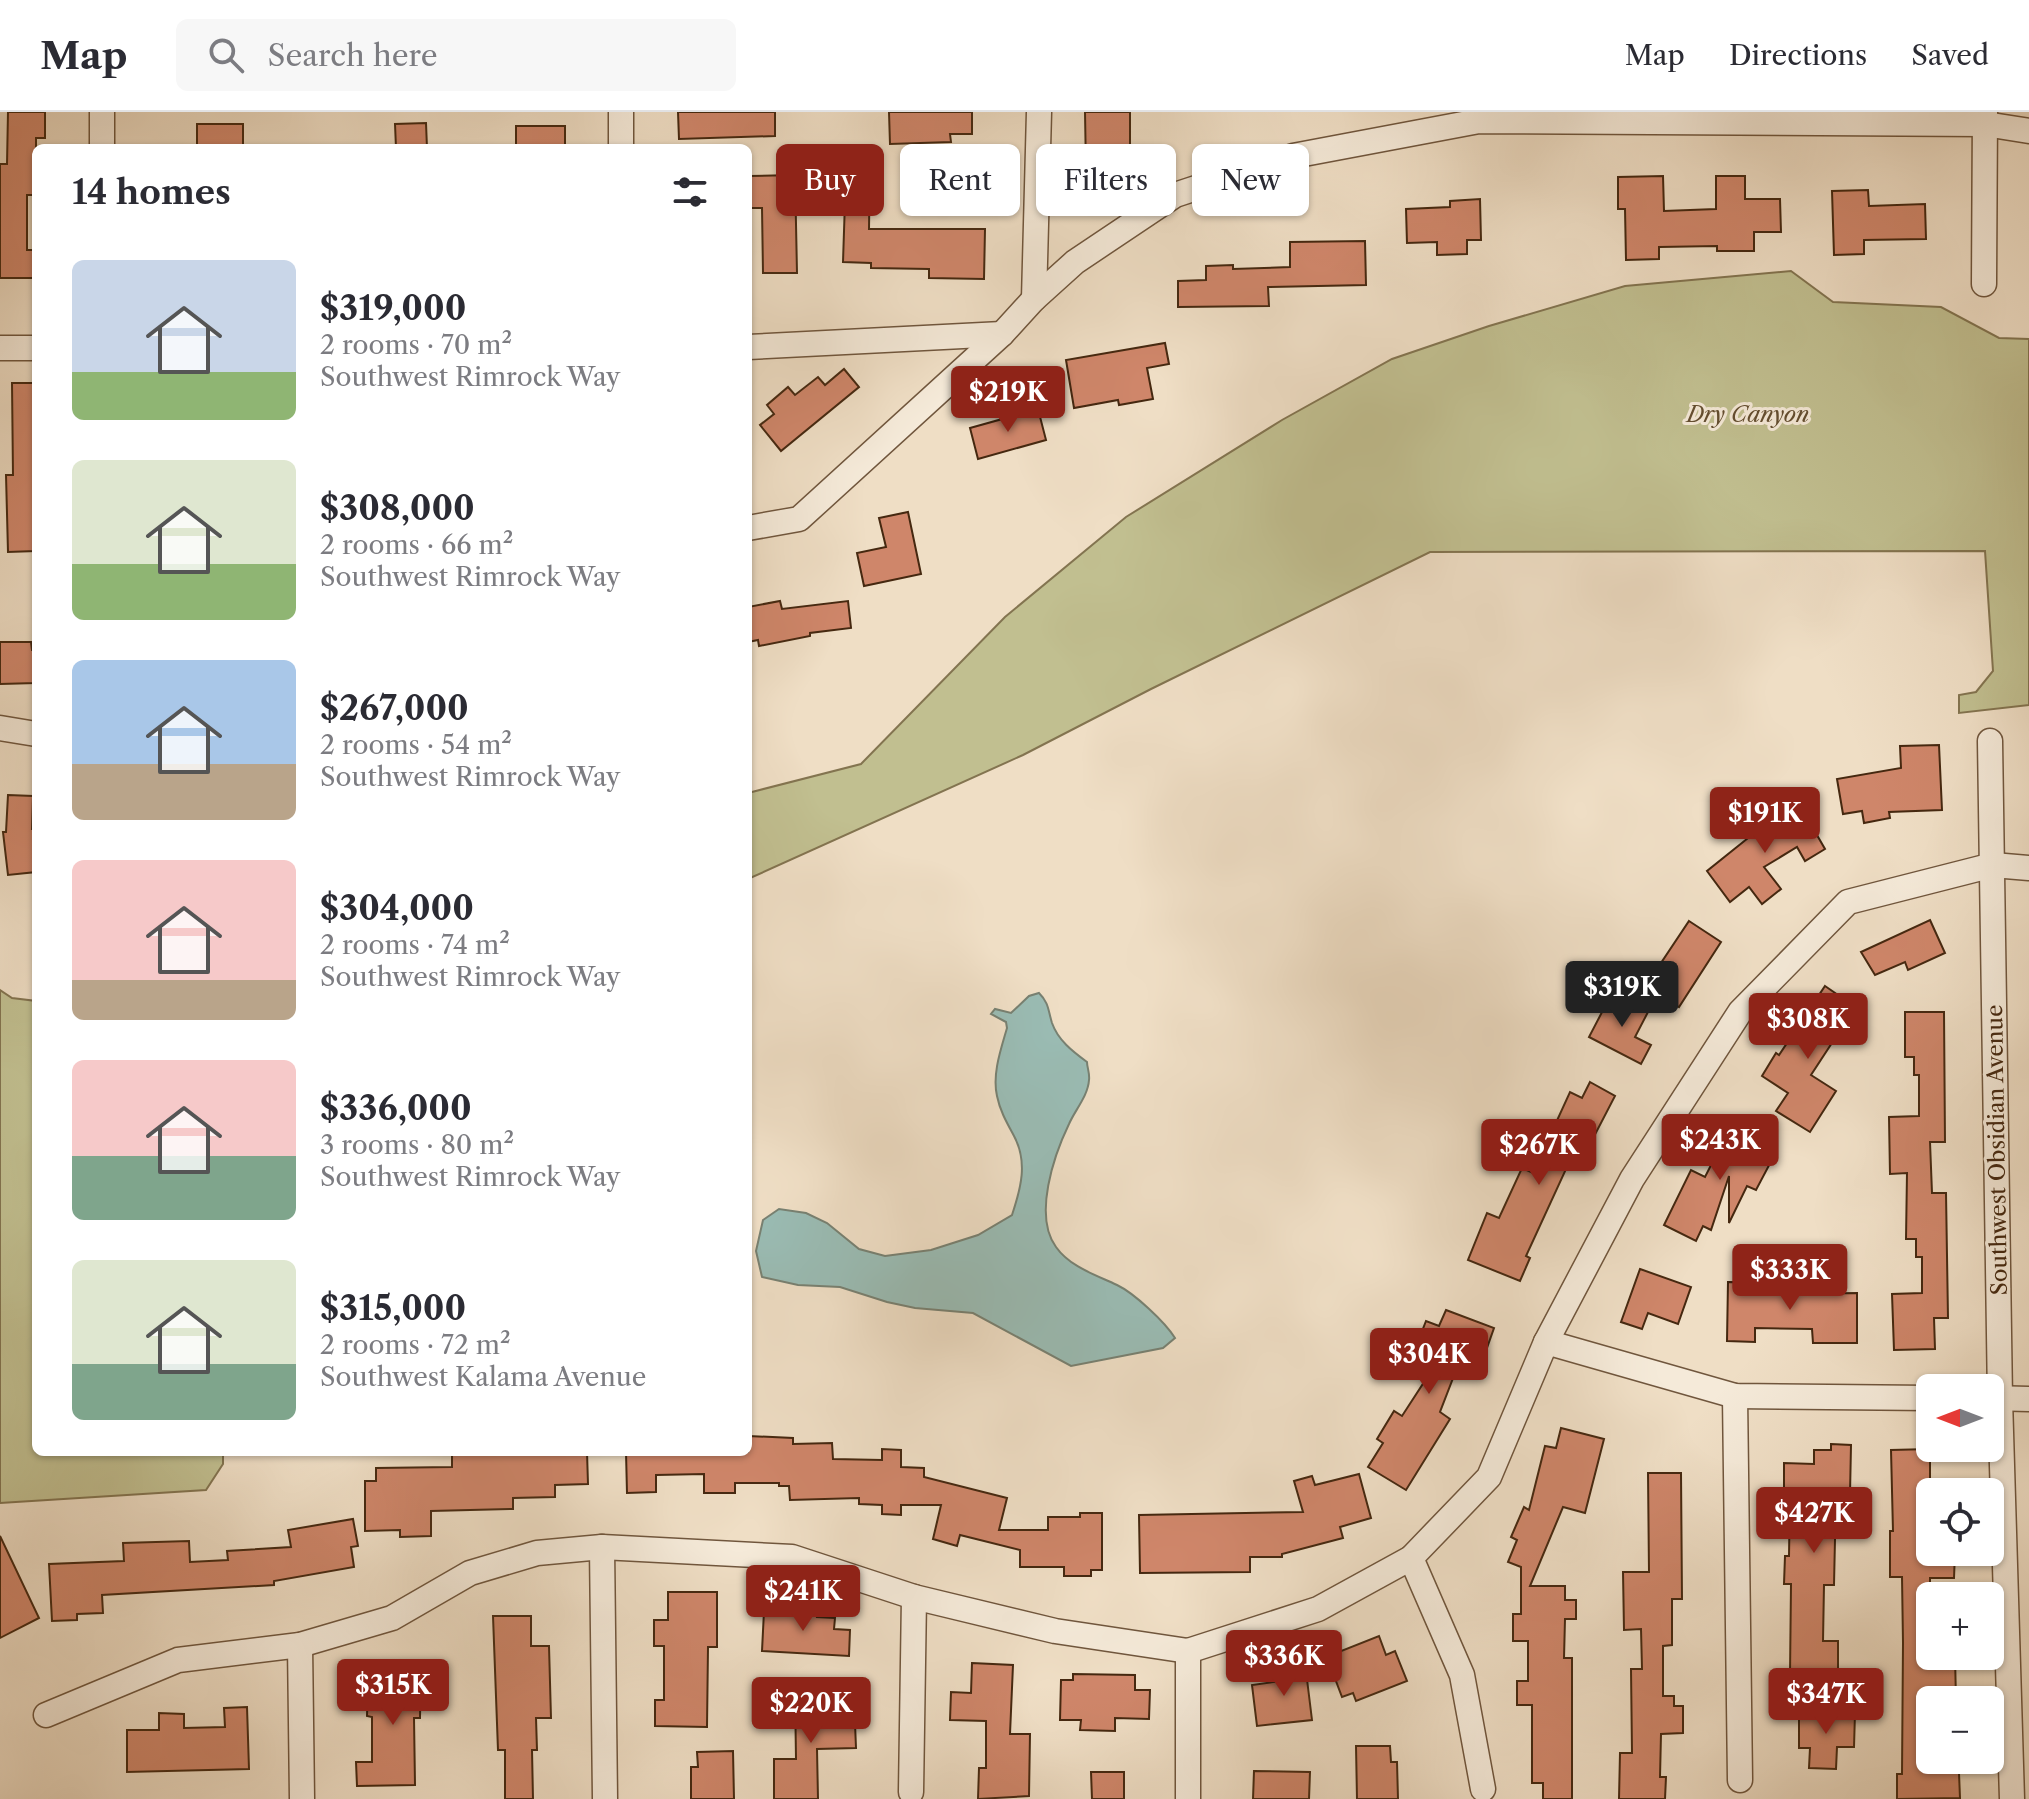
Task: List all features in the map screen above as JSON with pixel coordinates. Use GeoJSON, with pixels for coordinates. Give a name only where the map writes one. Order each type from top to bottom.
{"type":"FeatureCollection","features":[{"type":"Feature","properties":{"kind":"street"},"geometry":{"type":"LineString","coordinates":[[102,112],[102,144]]}},
{"type":"Feature","properties":{"kind":"street"},"geometry":{"type":"LineString","coordinates":[[621,112],[621,144]]}},
{"type":"Feature","properties":{"kind":"street"},"geometry":{"type":"LineString","coordinates":[[1034,299],[1039,112]]}},
{"type":"Feature","properties":{"kind":"street"},"geometry":{"type":"LineString","coordinates":[[752,527],[799,519],[1002,334],[1034,299],[1075,262],[1175,195],[1293,156],[1479,116],[1985,118],[2029,131]]}},
{"type":"Feature","properties":{"kind":"street"},"geometry":{"type":"LineString","coordinates":[[1984,284],[1985,118]]}},
{"type":"Feature","properties":{"kind":"street"},"geometry":{"type":"LineString","coordinates":[[752,347],[1002,334]]}},
{"type":"Feature","properties":{"kind":"street"},"geometry":{"type":"LineString","coordinates":[[0,348],[32,348]]}},
{"type":"Feature","properties":{"kind":"street"},"geometry":{"type":"LineString","coordinates":[[0,728],[32,733]]}},
{"type":"Feature","properties":{"kind":"street","name":"Southwest Obsidian Avenue"},"geometry":{"type":"LineString","coordinates":[[1990,741],[1994,1374]]}},
{"type":"Feature","properties":{"kind":"street"},"geometry":{"type":"LineString","coordinates":[[46,1715],[178,1660],[300,1645],[392,1618],[470,1573],[537,1553],[602,1547],[792,1557],[914,1597],[1055,1631],[1188,1651],[1318,1609],[1411,1558],[1489,1477],[1546,1342],[1632,1179],[1740,1012],[1848,902],[1993,865],[2029,868]]}},
{"type":"Feature","properties":{"kind":"street"},"geometry":{"type":"LineString","coordinates":[[1546,1342],[1735,1396],[1916,1398]]}},
{"type":"Feature","properties":{"kind":"street"},"geometry":{"type":"LineString","coordinates":[[1735,1396],[1740,1780]]}},
{"type":"Feature","properties":{"kind":"street"},"geometry":{"type":"LineString","coordinates":[[2004,1399],[2029,1399]]}},
{"type":"Feature","properties":{"kind":"street","name":"Southwest Obsidian Avenue"},"geometry":{"type":"LineString","coordinates":[[2000,1462],[2018,1658],[2012,1799]]}},
{"type":"Feature","properties":{"kind":"street"},"geometry":{"type":"LineString","coordinates":[[602,1547],[605,1799]]}},
{"type":"Feature","properties":{"kind":"street"},"geometry":{"type":"LineString","coordinates":[[1411,1558],[1462,1675],[1483,1789]]}},
{"type":"Feature","properties":{"kind":"street"},"geometry":{"type":"LineString","coordinates":[[911,1792],[914,1597]]}},
{"type":"Feature","properties":{"kind":"street"},"geometry":{"type":"LineString","coordinates":[[300,1645],[302,1799]]}},
{"type":"Feature","properties":{"kind":"street"},"geometry":{"type":"LineString","coordinates":[[1188,1651],[1188,1799]]}},
{"type":"Feature","properties":{"kind":"green space","name":"Dry Canyon"},"geometry":{"type":"Polygon","coordinates":[[[1791,271],[1833,302],[1941,307],[1999,338],[2029,339],[2029,705],[1959,713],[1959,695],[1976,692],[1993,671],[1985,551],[1430,552],[1023,755],[752,877],[752,792],[861,764],[1005,617],[1126,517],[1282,420],[1392,359],[1489,326],[1625,286],[1791,271]]]}},
{"type":"Feature","properties":{"kind":"green space"},"geometry":{"type":"Polygon","coordinates":[[[0,990],[12,998],[32,1000],[32,1456],[223,1456],[223,1464],[206,1490],[0,1503],[0,990]]]}},
{"type":"Feature","properties":{"kind":"water"},"geometry":{"type":"Polygon","coordinates":[[[1039,993],[1058,1035],[1087,1062],[1089,1075],[1086,1092],[1063,1137],[1052,1168],[1046,1203],[1049,1234],[1068,1260],[1132,1294],[1157,1316],[1175,1338],[1163,1348],[1071,1366],[973,1313],[915,1308],[840,1287],[798,1285],[762,1277],[756,1251],[763,1220],[779,1209],[806,1213],[827,1223],[859,1249],[885,1256],[931,1250],[978,1235],[1012,1215],[1022,1165],[996,1088],[996,1070],[1006,1022],[991,1014],[995,1009],[1011,1013],[1029,996],[1039,993]]]}},
{"type":"Feature","properties":{"kind":"building"},"geometry":{"type":"Polygon","coordinates":[[[8,112],[45,112],[45,138],[36,138],[36,144],[32,144],[32,195],[27,195],[27,250],[32,250],[32,278],[0,278],[0,164],[7,164],[8,112]]]}},
{"type":"Feature","properties":{"kind":"building"},"geometry":{"type":"Polygon","coordinates":[[[678,112],[775,112],[775,136],[679,139],[678,112]]]}},
{"type":"Feature","properties":{"kind":"building"},"geometry":{"type":"Polygon","coordinates":[[[889,112],[972,112],[972,134],[950,134],[951,142],[890,144],[889,112]]]}},
{"type":"Feature","properties":{"kind":"building"},"geometry":{"type":"Polygon","coordinates":[[[1085,112],[1130,112],[1130,144],[1086,144],[1085,112]]]}},
{"type":"Feature","properties":{"kind":"building"},"geometry":{"type":"Polygon","coordinates":[[[426,123],[427,144],[396,144],[395,124],[426,123]]]}},
{"type":"Feature","properties":{"kind":"building"},"geometry":{"type":"Polygon","coordinates":[[[197,124],[243,124],[243,144],[197,144],[197,124]]]}},
{"type":"Feature","properties":{"kind":"building"},"geometry":{"type":"Polygon","coordinates":[[[516,126],[565,126],[565,144],[516,144],[516,126]]]}},
{"type":"Feature","properties":{"kind":"building"},"geometry":{"type":"Polygon","coordinates":[[[776,175],[776,216],[796,216],[797,273],[763,273],[762,208],[752,208],[752,176],[776,175]]]}},
{"type":"Feature","properties":{"kind":"building"},"geometry":{"type":"Polygon","coordinates":[[[1663,176],[1664,211],[1716,209],[1716,176],[1745,176],[1745,199],[1780,199],[1781,232],[1754,232],[1754,251],[1717,251],[1717,246],[1659,247],[1659,259],[1626,260],[1625,209],[1618,209],[1618,177],[1663,176]]]}},
{"type":"Feature","properties":{"kind":"building"},"geometry":{"type":"Polygon","coordinates":[[[1868,190],[1869,206],[1925,204],[1926,239],[1864,240],[1864,254],[1834,255],[1832,191],[1868,190]]]}},
{"type":"Feature","properties":{"kind":"building"},"geometry":{"type":"Polygon","coordinates":[[[1480,199],[1481,240],[1467,240],[1467,254],[1437,255],[1437,242],[1407,243],[1406,209],[1450,207],[1450,201],[1480,199]]]}},
{"type":"Feature","properties":{"kind":"building"},"geometry":{"type":"Polygon","coordinates":[[[845,216],[869,216],[869,229],[985,229],[984,279],[929,278],[929,269],[871,268],[871,263],[843,262],[845,216]]]}},
{"type":"Feature","properties":{"kind":"building"},"geometry":{"type":"Polygon","coordinates":[[[1365,241],[1366,285],[1268,287],[1269,306],[1178,307],[1178,281],[1206,280],[1206,266],[1233,265],[1233,269],[1290,267],[1290,242],[1365,241]]]}},
{"type":"Feature","properties":{"kind":"building"},"geometry":{"type":"Polygon","coordinates":[[[1165,343],[1169,364],[1147,368],[1153,399],[1119,405],[1118,400],[1074,408],[1066,360],[1165,343]]]}},
{"type":"Feature","properties":{"kind":"building"},"geometry":{"type":"Polygon","coordinates":[[[844,369],[859,387],[781,451],[760,425],[774,414],[767,405],[788,387],[795,395],[818,377],[825,385],[844,369]]]}},
{"type":"Feature","properties":{"kind":"building"},"geometry":{"type":"Polygon","coordinates":[[[12,383],[32,383],[32,551],[8,552],[6,475],[13,475],[12,383]]]}},
{"type":"Feature","properties":{"kind":"building"},"geometry":{"type":"Polygon","coordinates":[[[1038,409],[1046,440],[978,459],[970,428],[1038,409]]]}},
{"type":"Feature","properties":{"kind":"building"},"geometry":{"type":"Polygon","coordinates":[[[908,512],[921,574],[864,586],[857,553],[886,547],[879,518],[908,512]]]}},
{"type":"Feature","properties":{"kind":"building"},"geometry":{"type":"Polygon","coordinates":[[[780,601],[782,609],[848,601],[851,628],[810,633],[810,636],[759,646],[758,640],[752,641],[752,606],[780,601]]]}},
{"type":"Feature","properties":{"kind":"building"},"geometry":{"type":"Polygon","coordinates":[[[0,642],[31,642],[32,683],[0,684],[0,642]]]}},
{"type":"Feature","properties":{"kind":"building"},"geometry":{"type":"Polygon","coordinates":[[[1939,745],[1942,810],[1889,812],[1890,818],[1864,823],[1862,811],[1843,814],[1837,779],[1901,768],[1900,746],[1939,745]]]}},
{"type":"Feature","properties":{"kind":"building"},"geometry":{"type":"Polygon","coordinates":[[[8,795],[32,796],[32,872],[8,875],[3,832],[6,832],[8,795]]]}},
{"type":"Feature","properties":{"kind":"building"},"geometry":{"type":"Polygon","coordinates":[[[1799,804],[1825,849],[1805,861],[1797,847],[1764,867],[1781,889],[1762,904],[1749,887],[1730,902],[1707,871],[1763,826],[1799,804]]]}},
{"type":"Feature","properties":{"kind":"building"},"geometry":{"type":"Polygon","coordinates":[[[1930,920],[1945,953],[1908,970],[1905,962],[1875,975],[1861,952],[1930,920]]]}},
{"type":"Feature","properties":{"kind":"building"},"geometry":{"type":"Polygon","coordinates":[[[1689,921],[1721,942],[1679,1007],[1656,992],[1669,972],[1659,966],[1689,921]]]}},
{"type":"Feature","properties":{"kind":"building"},"geometry":{"type":"Polygon","coordinates":[[[1825,986],[1851,1004],[1840,1019],[1845,1023],[1811,1075],[1836,1091],[1810,1132],[1776,1111],[1788,1093],[1762,1076],[1825,986]]]}},
{"type":"Feature","properties":{"kind":"building"},"geometry":{"type":"Polygon","coordinates":[[[1612,993],[1648,1012],[1635,1037],[1651,1045],[1641,1064],[1589,1037],[1612,993]]]}},
{"type":"Feature","properties":{"kind":"building"},"geometry":{"type":"Polygon","coordinates":[[[1905,1012],[1944,1012],[1945,1142],[1930,1142],[1932,1193],[1946,1193],[1948,1318],[1934,1318],[1935,1349],[1894,1350],[1892,1294],[1922,1293],[1922,1257],[1916,1257],[1916,1239],[1906,1239],[1907,1173],[1890,1174],[1889,1117],[1919,1116],[1919,1075],[1914,1075],[1914,1057],[1905,1057],[1905,1012]]]}},
{"type":"Feature","properties":{"kind":"building"},"geometry":{"type":"Polygon","coordinates":[[[1590,1082],[1615,1096],[1587,1150],[1577,1145],[1526,1256],[1530,1258],[1520,1281],[1468,1260],[1487,1213],[1499,1218],[1522,1168],[1533,1173],[1570,1092],[1582,1098],[1590,1082]]]}},
{"type":"Feature","properties":{"kind":"building"},"geometry":{"type":"Polygon","coordinates":[[[1735,1118],[1758,1130],[1751,1142],[1775,1154],[1756,1190],[1747,1186],[1729,1223],[1729,1176],[1711,1230],[1703,1226],[1696,1241],[1664,1225],[1691,1170],[1705,1177],[1735,1118]]]}},
{"type":"Feature","properties":{"kind":"building"},"geometry":{"type":"Polygon","coordinates":[[[1640,1269],[1691,1287],[1678,1324],[1648,1313],[1642,1329],[1621,1322],[1640,1269]]]}},
{"type":"Feature","properties":{"kind":"building"},"geometry":{"type":"Polygon","coordinates":[[[1728,1282],[1790,1283],[1790,1294],[1857,1293],[1857,1343],[1813,1343],[1812,1329],[1755,1328],[1755,1342],[1727,1341],[1728,1282]]]}},
{"type":"Feature","properties":{"kind":"building"},"geometry":{"type":"Polygon","coordinates":[[[1446,1310],[1494,1328],[1482,1362],[1462,1355],[1440,1412],[1450,1419],[1406,1490],[1368,1467],[1383,1443],[1377,1439],[1394,1411],[1402,1416],[1426,1379],[1416,1376],[1422,1360],[1412,1357],[1426,1321],[1439,1326],[1446,1310]]]}},
{"type":"Feature","properties":{"kind":"building"},"geometry":{"type":"Polygon","coordinates":[[[1561,1428],[1604,1439],[1585,1513],[1563,1507],[1530,1586],[1565,1586],[1565,1600],[1576,1600],[1576,1619],[1565,1619],[1564,1658],[1572,1658],[1572,1799],[1543,1799],[1543,1783],[1532,1783],[1532,1705],[1517,1705],[1517,1681],[1528,1681],[1528,1641],[1513,1641],[1513,1614],[1521,1614],[1521,1567],[1508,1562],[1517,1540],[1511,1537],[1524,1507],[1529,1510],[1545,1446],[1556,1448],[1561,1428]]]}},
{"type":"Feature","properties":{"kind":"building"},"geometry":{"type":"Polygon","coordinates":[[[752,1436],[793,1438],[793,1444],[832,1443],[833,1459],[882,1460],[882,1449],[901,1450],[901,1467],[924,1468],[924,1477],[1007,1498],[999,1530],[1048,1530],[1048,1517],[1102,1513],[1102,1570],[1091,1570],[1091,1576],[1064,1576],[1064,1567],[1020,1567],[1020,1550],[960,1535],[957,1546],[933,1539],[941,1505],[901,1505],[901,1515],[882,1514],[882,1505],[859,1504],[859,1498],[790,1500],[789,1486],[779,1486],[779,1483],[735,1483],[735,1493],[704,1493],[704,1474],[656,1475],[656,1492],[627,1493],[626,1456],[752,1456],[752,1436]]]}},
{"type":"Feature","properties":{"kind":"building"},"geometry":{"type":"Polygon","coordinates":[[[1831,1444],[1851,1445],[1850,1494],[1836,1493],[1834,1585],[1824,1585],[1823,1641],[1838,1641],[1838,1675],[1790,1675],[1791,1584],[1784,1584],[1785,1556],[1789,1556],[1790,1492],[1784,1492],[1784,1463],[1814,1464],[1814,1450],[1831,1450],[1831,1444]]]}},
{"type":"Feature","properties":{"kind":"building"},"geometry":{"type":"Polygon","coordinates":[[[1916,1449],[1916,1462],[1930,1462],[1930,1478],[1916,1478],[1916,1566],[1954,1566],[1954,1578],[1930,1578],[1930,1582],[1916,1582],[1916,1670],[1955,1670],[1956,1686],[1916,1686],[1916,1774],[1959,1774],[1960,1798],[1897,1799],[1897,1774],[1902,1774],[1902,1577],[1890,1577],[1890,1531],[1893,1531],[1891,1450],[1916,1449]]]}},
{"type":"Feature","properties":{"kind":"building"},"geometry":{"type":"Polygon","coordinates":[[[452,1456],[587,1456],[588,1484],[555,1485],[555,1497],[513,1498],[513,1509],[431,1511],[431,1536],[400,1537],[400,1530],[365,1531],[365,1481],[376,1481],[376,1468],[452,1467],[452,1456]]]}},
{"type":"Feature","properties":{"kind":"building"},"geometry":{"type":"Polygon","coordinates":[[[1648,1473],[1681,1473],[1682,1599],[1672,1599],[1672,1645],[1663,1646],[1663,1696],[1674,1696],[1674,1706],[1683,1706],[1683,1733],[1661,1734],[1660,1777],[1666,1777],[1665,1799],[1619,1799],[1620,1753],[1632,1753],[1631,1669],[1642,1669],[1641,1629],[1624,1630],[1623,1572],[1649,1572],[1648,1473]]]}},
{"type":"Feature","properties":{"kind":"building"},"geometry":{"type":"Polygon","coordinates":[[[1359,1474],[1371,1518],[1340,1527],[1343,1538],[1282,1554],[1282,1557],[1250,1557],[1250,1572],[1140,1573],[1139,1515],[1303,1512],[1294,1481],[1312,1476],[1315,1485],[1359,1474]]]}},
{"type":"Feature","properties":{"kind":"building"},"geometry":{"type":"Polygon","coordinates":[[[353,1519],[358,1546],[351,1547],[354,1567],[274,1581],[274,1585],[102,1595],[103,1613],[77,1614],[77,1620],[52,1621],[49,1564],[124,1561],[123,1543],[189,1541],[190,1562],[228,1560],[227,1551],[291,1547],[288,1530],[353,1519]]]}},
{"type":"Feature","properties":{"kind":"building"},"geometry":{"type":"Polygon","coordinates":[[[0,1536],[39,1618],[0,1638],[0,1536]]]}},
{"type":"Feature","properties":{"kind":"building"},"geometry":{"type":"Polygon","coordinates":[[[668,1592],[717,1592],[717,1647],[708,1647],[707,1727],[655,1726],[655,1700],[664,1700],[664,1646],[654,1646],[654,1620],[668,1620],[668,1592]]]}},
{"type":"Feature","properties":{"kind":"building"},"geometry":{"type":"Polygon","coordinates":[[[777,1607],[818,1609],[817,1617],[835,1618],[834,1629],[850,1630],[849,1656],[762,1651],[764,1611],[776,1611],[777,1607]]]}},
{"type":"Feature","properties":{"kind":"building"},"geometry":{"type":"Polygon","coordinates":[[[493,1616],[531,1616],[531,1646],[549,1646],[551,1718],[536,1718],[537,1750],[532,1750],[533,1799],[505,1799],[505,1750],[498,1750],[493,1616]]]}},
{"type":"Feature","properties":{"kind":"building"},"geometry":{"type":"Polygon","coordinates":[[[1379,1636],[1386,1655],[1395,1651],[1407,1681],[1356,1701],[1353,1693],[1342,1697],[1328,1660],[1338,1659],[1336,1653],[1379,1636]]]}},
{"type":"Feature","properties":{"kind":"building"},"geometry":{"type":"Polygon","coordinates":[[[384,1663],[421,1664],[420,1718],[414,1718],[415,1785],[357,1786],[356,1762],[372,1762],[372,1717],[367,1716],[368,1680],[383,1680],[384,1663]]]}},
{"type":"Feature","properties":{"kind":"building"},"geometry":{"type":"Polygon","coordinates":[[[972,1663],[1013,1665],[1010,1734],[1030,1734],[1029,1796],[978,1799],[979,1768],[986,1768],[986,1721],[950,1720],[951,1692],[971,1693],[972,1663]]]}},
{"type":"Feature","properties":{"kind":"building"},"geometry":{"type":"Polygon","coordinates":[[[1305,1663],[1312,1720],[1257,1726],[1252,1685],[1280,1681],[1278,1666],[1305,1663]]]}},
{"type":"Feature","properties":{"kind":"building"},"geometry":{"type":"Polygon","coordinates":[[[1073,1674],[1135,1675],[1135,1690],[1150,1690],[1149,1719],[1115,1718],[1115,1731],[1080,1730],[1081,1720],[1060,1720],[1061,1680],[1073,1680],[1073,1674]]]}},
{"type":"Feature","properties":{"kind":"building"},"geometry":{"type":"Polygon","coordinates":[[[832,1690],[833,1723],[855,1723],[856,1748],[817,1749],[818,1799],[774,1799],[774,1759],[796,1759],[795,1691],[832,1690]]]}},
{"type":"Feature","properties":{"kind":"building"},"geometry":{"type":"Polygon","coordinates":[[[247,1707],[249,1769],[127,1772],[127,1730],[159,1730],[159,1713],[184,1714],[184,1728],[225,1727],[224,1708],[247,1707]]]}},
{"type":"Feature","properties":{"kind":"building"},"geometry":{"type":"Polygon","coordinates":[[[1799,1712],[1855,1713],[1854,1747],[1837,1747],[1836,1769],[1809,1768],[1810,1748],[1799,1748],[1799,1712]]]}},
{"type":"Feature","properties":{"kind":"building"},"geometry":{"type":"Polygon","coordinates":[[[1356,1746],[1390,1746],[1391,1762],[1397,1762],[1398,1799],[1357,1799],[1356,1746]]]}},
{"type":"Feature","properties":{"kind":"building"},"geometry":{"type":"Polygon","coordinates":[[[733,1751],[734,1799],[691,1799],[691,1767],[698,1767],[697,1752],[733,1751]]]}},
{"type":"Feature","properties":{"kind":"building"},"geometry":{"type":"Polygon","coordinates":[[[1254,1771],[1310,1772],[1309,1799],[1253,1799],[1254,1771]]]}},
{"type":"Feature","properties":{"kind":"building"},"geometry":{"type":"Polygon","coordinates":[[[1091,1772],[1124,1772],[1124,1799],[1092,1799],[1091,1772]]]}}]}
